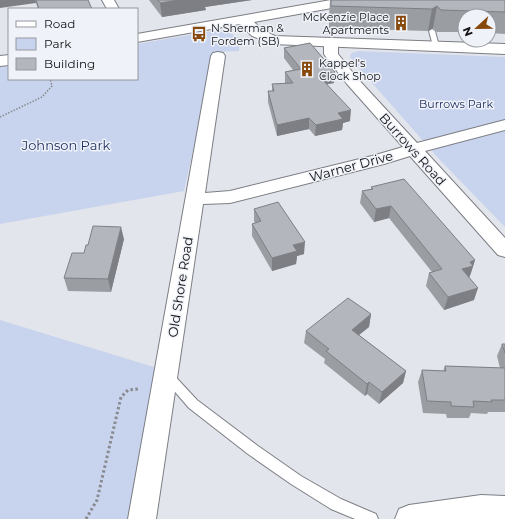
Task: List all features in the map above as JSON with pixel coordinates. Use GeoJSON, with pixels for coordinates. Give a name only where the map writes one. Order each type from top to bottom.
{"type":"FeatureCollection","features":[{"type":"Feature","properties":{"kind":"street"},"geometry":{"type":"LineString","coordinates":[[138,38],[244,20],[328,2],[354,0]]}},
{"type":"Feature","properties":{"kind":"street"},"geometry":{"type":"LineString","coordinates":[[244,20],[257,33],[273,40],[505,49]]}},
{"type":"Feature","properties":{"kind":"street","name":"Burrows Road"},"geometry":{"type":"LineString","coordinates":[[331,42],[331,54],[348,76],[412,149],[505,250]]}},
{"type":"Feature","properties":{"kind":"street","name":"Old Shore Road"},"geometry":{"type":"LineString","coordinates":[[142,519],[218,56]]}},
{"type":"Feature","properties":{"kind":"street","name":"Warner Drive"},"geometry":{"type":"LineString","coordinates":[[195,199],[230,197],[378,160],[412,149],[505,125]]}},
{"type":"Feature","properties":{"kind":"street"},"geometry":{"type":"LineString","coordinates":[[409,519],[481,508],[505,509]]}},
{"type":"Feature","properties":{"kind":"lane"},"geometry":{"type":"LineString","coordinates":[[432,31],[436,46]]}},
{"type":"Feature","properties":{"kind":"lane"},"geometry":{"type":"LineString","coordinates":[[166,374],[193,404],[253,450],[296,480],[336,504],[371,519]]}},
{"type":"Feature","properties":{"kind":"path"},"geometry":{"type":"LineString","coordinates":[[0,117],[42,97],[52,86],[50,80]]}},
{"type":"Feature","properties":{"kind":"path"},"geometry":{"type":"LineString","coordinates":[[86,519],[98,500],[122,397],[128,390],[145,389]]}},
{"type":"Feature","properties":{"kind":"green space","name":"Johnson Park"},"geometry":{"type":"Polygon","coordinates":[[[213,31],[228,32],[240,38],[239,51],[215,52],[184,191],[0,224],[0,67],[8,66],[8,80],[138,80],[138,44],[213,31]]]}},
{"type":"Feature","properties":{"kind":"green space","name":"Burrows Park"},"geometry":{"type":"Polygon","coordinates":[[[358,51],[505,57],[505,227],[439,159],[352,60],[350,56],[352,53],[358,51]]]}},
{"type":"Feature","properties":{"kind":"green space"},"geometry":{"type":"Polygon","coordinates":[[[0,320],[157,368],[132,519],[0,519],[0,320]]]}},
{"type":"Feature","properties":{"kind":"building"},"geometry":{"type":"Polygon","coordinates":[[[36,0],[88,0],[92,8],[39,8],[36,0]]]}},
{"type":"Feature","properties":{"kind":"building"},"geometry":{"type":"Polygon","coordinates":[[[158,0],[179,0],[160,3],[158,0]]]}},
{"type":"Feature","properties":{"kind":"building"},"geometry":{"type":"Polygon","coordinates":[[[331,0],[505,0],[505,12],[497,12],[497,8],[457,8],[457,10],[441,10],[437,6],[432,9],[331,6],[331,0]]]}},
{"type":"Feature","properties":{"kind":"building"},"geometry":{"type":"Polygon","coordinates":[[[310,43],[335,72],[318,75],[351,110],[338,113],[343,119],[316,125],[309,118],[277,125],[268,91],[274,91],[272,84],[293,83],[285,72],[301,69],[284,48],[310,43]]]}},
{"type":"Feature","properties":{"kind":"building"},"geometry":{"type":"Polygon","coordinates":[[[404,179],[475,260],[470,262],[473,266],[462,269],[478,288],[448,297],[429,273],[442,269],[391,206],[376,209],[362,191],[373,189],[371,187],[404,179]]]}},
{"type":"Feature","properties":{"kind":"building"},"geometry":{"type":"Polygon","coordinates":[[[278,202],[305,242],[293,245],[297,251],[272,258],[252,224],[261,221],[254,209],[278,202]]]}},
{"type":"Feature","properties":{"kind":"building"},"geometry":{"type":"Polygon","coordinates":[[[93,226],[121,227],[108,279],[64,278],[72,253],[84,253],[86,245],[88,245],[93,226]]]}},
{"type":"Feature","properties":{"kind":"building"},"geometry":{"type":"Polygon","coordinates":[[[348,298],[371,314],[352,330],[406,371],[382,392],[369,382],[367,384],[326,351],[329,349],[306,331],[348,298]]]}},
{"type":"Feature","properties":{"kind":"building"},"geometry":{"type":"Polygon","coordinates":[[[502,344],[505,344],[505,353],[502,344]]]}},
{"type":"Feature","properties":{"kind":"building"},"geometry":{"type":"Polygon","coordinates":[[[445,366],[505,368],[505,400],[491,400],[492,402],[473,401],[474,407],[451,406],[451,402],[427,401],[422,370],[446,371],[445,366]]]}},
{"type":"Feature","properties":{"kind":"place","name":"McKenzie Place Apartments"},"geometry":{"type":"Point","coordinates":[401,23]}},
{"type":"Feature","properties":{"kind":"place","name":"N Sherman & Fordem (SB)"},"geometry":{"type":"Point","coordinates":[199,34]}},
{"type":"Feature","properties":{"kind":"place","name":"Kappel's Clock Shop"},"geometry":{"type":"Point","coordinates":[307,69]}}]}
